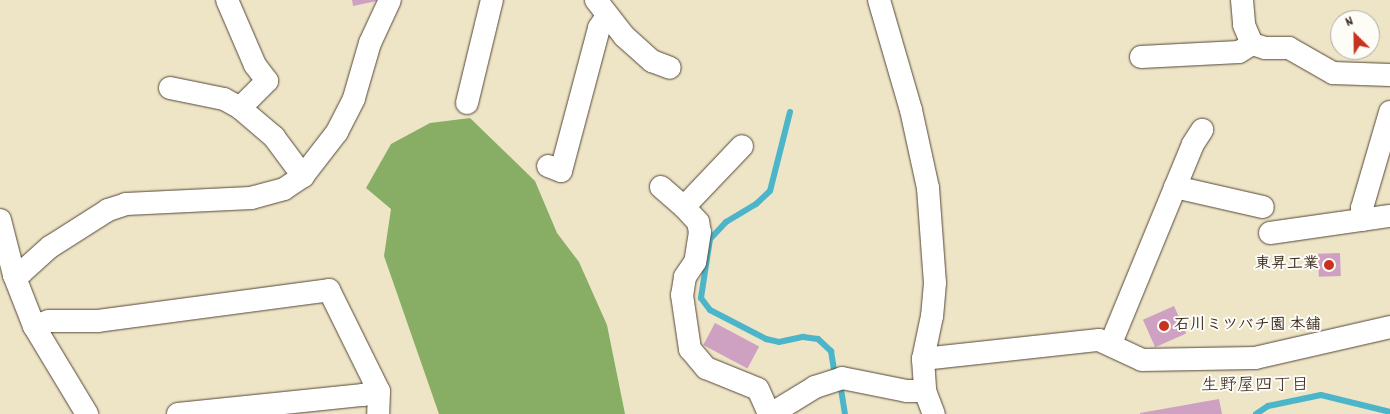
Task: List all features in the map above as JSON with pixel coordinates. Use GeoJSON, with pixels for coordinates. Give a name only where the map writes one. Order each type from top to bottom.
{"type":"FeatureCollection","features":[{"type":"Feature","properties":{"kind":"street"},"geometry":{"type":"LineString","coordinates":[[227,0],[255,65],[267,81],[240,108]]}},
{"type":"Feature","properties":{"kind":"street"},"geometry":{"type":"LineString","coordinates":[[14,275],[22,272],[50,247],[108,210],[126,204],[252,198],[284,189],[303,176],[337,132],[354,98],[370,43],[390,0]]}},
{"type":"Feature","properties":{"kind":"street"},"geometry":{"type":"LineString","coordinates":[[467,103],[492,0]]}},
{"type":"Feature","properties":{"kind":"street"},"geometry":{"type":"LineString","coordinates":[[879,0],[910,110],[928,188],[935,283],[932,316],[923,359],[924,391],[934,414]]}},
{"type":"Feature","properties":{"kind":"street"},"geometry":{"type":"LineString","coordinates":[[1242,0],[1244,25],[1252,44]]}},
{"type":"Feature","properties":{"kind":"street"},"geometry":{"type":"LineString","coordinates":[[602,8],[652,61],[670,68]]}},
{"type":"Feature","properties":{"kind":"street"},"geometry":{"type":"LineString","coordinates":[[548,166],[562,171],[599,28],[602,8]]}},
{"type":"Feature","properties":{"kind":"street"},"geometry":{"type":"LineString","coordinates":[[1140,57],[1239,52],[1252,44],[1265,48],[1289,48],[1334,73],[1390,75]]}},
{"type":"Feature","properties":{"kind":"street"},"geometry":{"type":"LineString","coordinates":[[170,88],[224,99],[240,108],[274,137],[303,176]]}},
{"type":"Feature","properties":{"kind":"street"},"geometry":{"type":"LineString","coordinates":[[1362,220],[1362,208],[1390,112]]}},
{"type":"Feature","properties":{"kind":"street"},"geometry":{"type":"LineString","coordinates":[[1111,343],[1175,187],[1202,130]]}},
{"type":"Feature","properties":{"kind":"street"},"geometry":{"type":"LineString","coordinates":[[684,207],[742,146]]}},
{"type":"Feature","properties":{"kind":"street"},"geometry":{"type":"LineString","coordinates":[[661,187],[698,222],[700,232],[695,262],[686,276],[682,295],[690,349],[706,368],[758,389],[770,414],[814,387],[842,378],[907,391],[924,391]]}},
{"type":"Feature","properties":{"kind":"street"},"geometry":{"type":"LineString","coordinates":[[1175,187],[1263,207]]}},
{"type":"Feature","properties":{"kind":"street"},"geometry":{"type":"LineString","coordinates":[[1270,233],[1390,216]]}},
{"type":"Feature","properties":{"kind":"street"},"geometry":{"type":"LineString","coordinates":[[0,220],[14,275],[34,326],[87,414]]}},
{"type":"Feature","properties":{"kind":"street"},"geometry":{"type":"LineString","coordinates":[[34,326],[48,321],[98,321],[329,290],[379,391],[378,414]]}},
{"type":"Feature","properties":{"kind":"street"},"geometry":{"type":"LineString","coordinates":[[923,359],[1082,341],[1111,343],[1142,360],[1255,358],[1390,327]]}},
{"type":"Feature","properties":{"kind":"street"},"geometry":{"type":"LineString","coordinates":[[178,414],[363,396],[379,391]]}},
{"type":"Feature","properties":{"kind":"green space"},"geometry":{"type":"Polygon","coordinates":[[[470,118],[535,181],[557,233],[579,262],[607,325],[625,414],[439,414],[384,256],[391,209],[366,188],[391,144],[430,123],[470,118]]]}},
{"type":"Feature","properties":{"kind":"building"},"geometry":{"type":"Polygon","coordinates":[[[352,0],[377,0],[377,1],[353,6],[352,0]]]}},
{"type":"Feature","properties":{"kind":"building","name":"東昇工業"},"geometry":{"type":"Polygon","coordinates":[[[1340,253],[1341,276],[1319,277],[1318,254],[1340,253]]]}},
{"type":"Feature","properties":{"kind":"building","name":"石川ミツバチ園 本舗"},"geometry":{"type":"Polygon","coordinates":[[[1174,306],[1186,333],[1155,347],[1143,320],[1174,306]]]}},
{"type":"Feature","properties":{"kind":"building"},"geometry":{"type":"Polygon","coordinates":[[[715,323],[759,346],[747,369],[703,345],[715,323]]]}},
{"type":"Feature","properties":{"kind":"building"},"geometry":{"type":"Polygon","coordinates":[[[1219,399],[1222,414],[1140,414],[1140,413],[1219,399]]]}},
{"type":"Feature","properties":{"kind":"waterway"},"geometry":{"type":"LineString","coordinates":[[790,112],[770,191],[756,204],[726,222],[710,239],[701,298],[710,310],[766,339],[779,342],[803,337],[818,339],[831,351],[834,369]]}},
{"type":"Feature","properties":{"kind":"waterway"},"geometry":{"type":"LineString","coordinates":[[841,389],[845,414]]}},
{"type":"Feature","properties":{"kind":"waterway"},"geometry":{"type":"LineString","coordinates":[[1256,414],[1268,406],[1321,395],[1390,412]]}},
{"type":"Feature","properties":{"kind":"place","name":"東昇工業"},"geometry":{"type":"Point","coordinates":[1329,265]}},
{"type":"Feature","properties":{"kind":"place","name":"石川ミツバチ園 本舗"},"geometry":{"type":"Point","coordinates":[1164,326]}},
{"type":"Feature","properties":{"kind":"district","name":"生野屋四丁目"},"geometry":{"type":"Point","coordinates":[1255,387]}}]}
